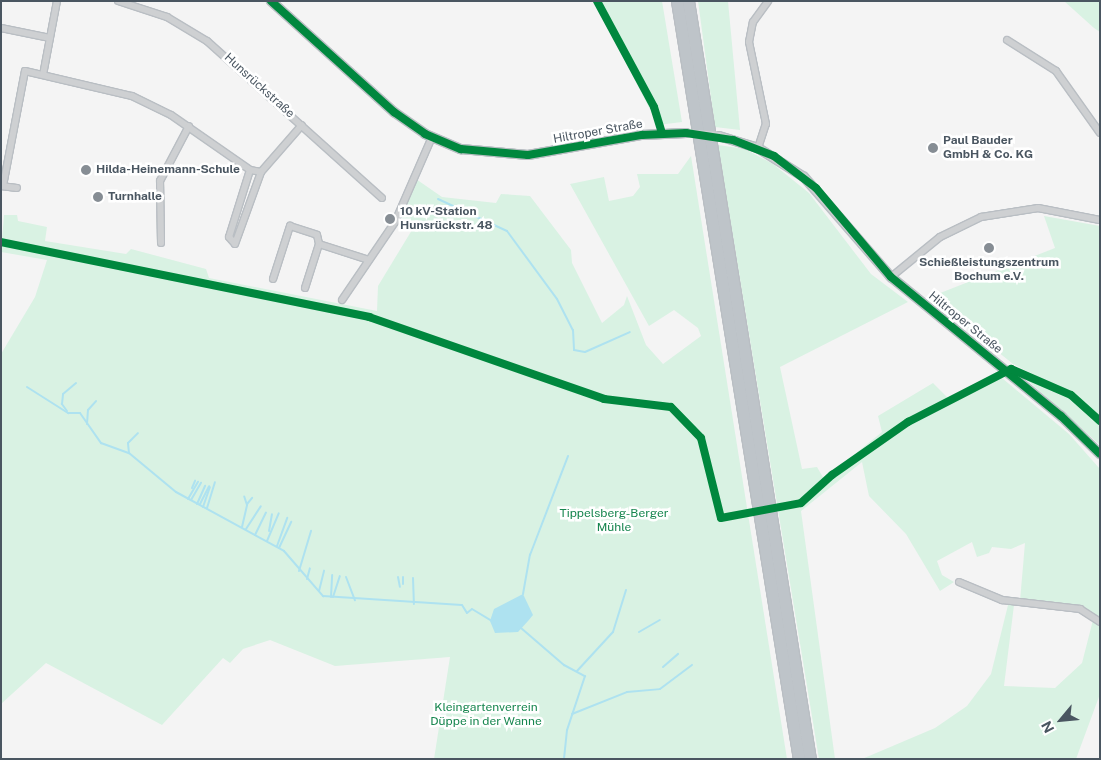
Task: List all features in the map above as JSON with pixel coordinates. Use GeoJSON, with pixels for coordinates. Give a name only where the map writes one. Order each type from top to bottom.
{"type":"FeatureCollection","features":[{"type":"Feature","properties":{"kind":"highway"},"geometry":{"type":"LineString","coordinates":[[677,1],[799,759]]}},
{"type":"Feature","properties":{"kind":"highway"},"geometry":{"type":"LineString","coordinates":[[688,1],[810,759]]}},
{"type":"Feature","properties":{"kind":"street"},"geometry":{"type":"LineString","coordinates":[[43,75],[58,1]]}},
{"type":"Feature","properties":{"kind":"street","name":"Hunsrückstraße"},"geometry":{"type":"LineString","coordinates":[[118,1],[186,26],[221,52],[382,198]]}},
{"type":"Feature","properties":{"kind":"street","name":"Hiltroper Straße"},"geometry":{"type":"LineString","coordinates":[[271,1],[394,112],[432,137],[469,151],[513,156],[686,133],[719,136],[758,148],[816,188],[891,278],[1061,416],[1100,454]]}},
{"type":"Feature","properties":{"kind":"street"},"geometry":{"type":"LineString","coordinates":[[758,148],[766,124],[749,42],[753,22],[768,1]]}},
{"type":"Feature","properties":{"kind":"street"},"geometry":{"type":"LineString","coordinates":[[1,28],[50,38]]}},
{"type":"Feature","properties":{"kind":"street"},"geometry":{"type":"LineString","coordinates":[[1007,40],[1056,72],[1100,133]]}},
{"type":"Feature","properties":{"kind":"street"},"geometry":{"type":"LineString","coordinates":[[17,188],[2,186],[25,71],[132,96],[189,126],[250,170],[261,172]]}},
{"type":"Feature","properties":{"kind":"street"},"geometry":{"type":"LineString","coordinates":[[250,170],[229,238],[236,244],[261,172],[302,124]]}},
{"type":"Feature","properties":{"kind":"street"},"geometry":{"type":"LineString","coordinates":[[161,243],[160,181],[189,126]]}},
{"type":"Feature","properties":{"kind":"street"},"geometry":{"type":"LineString","coordinates":[[342,300],[399,214],[432,137]]}},
{"type":"Feature","properties":{"kind":"street"},"geometry":{"type":"LineString","coordinates":[[891,278],[940,237],[982,217],[1038,208],[1100,220]]}},
{"type":"Feature","properties":{"kind":"street"},"geometry":{"type":"LineString","coordinates":[[273,279],[290,226],[317,235],[318,244],[305,288]]}},
{"type":"Feature","properties":{"kind":"street"},"geometry":{"type":"LineString","coordinates":[[318,244],[369,260]]}},
{"type":"Feature","properties":{"kind":"street"},"geometry":{"type":"LineString","coordinates":[[959,582],[1002,600],[1080,609],[1100,622]]}},
{"type":"Feature","properties":{"kind":"green space"},"geometry":{"type":"Polygon","coordinates":[[[594,1],[662,1],[682,122],[658,125],[594,1]]]}},
{"type":"Feature","properties":{"kind":"green space"},"geometry":{"type":"Polygon","coordinates":[[[698,1],[728,1],[740,130],[715,127],[698,1]]]}},
{"type":"Feature","properties":{"kind":"green space"},"geometry":{"type":"Polygon","coordinates":[[[1064,1],[1100,1],[1100,32],[1094,28],[1064,1]]]}},
{"type":"Feature","properties":{"kind":"green space"},"geometry":{"type":"Polygon","coordinates":[[[718,145],[745,149],[773,164],[809,193],[871,274],[908,302],[780,367],[802,469],[817,467],[824,479],[882,432],[878,416],[933,383],[948,398],[996,373],[1069,434],[1100,469],[1100,694],[1076,759],[862,759],[935,728],[967,706],[991,674],[1008,605],[1014,605],[1004,686],[1055,688],[1082,663],[1093,620],[1079,611],[1020,601],[1025,543],[1011,549],[992,547],[989,553],[977,557],[972,542],[937,561],[942,575],[954,582],[940,591],[906,534],[869,496],[862,462],[801,511],[835,759],[819,759],[718,145]]]}},
{"type":"Feature","properties":{"kind":"green space"},"geometry":{"type":"Polygon","coordinates":[[[691,156],[787,759],[434,759],[450,657],[335,666],[270,640],[243,649],[230,663],[223,658],[162,725],[46,663],[1,704],[1,354],[35,297],[47,260],[1,252],[4,215],[17,215],[18,221],[47,227],[45,241],[126,254],[131,249],[206,269],[209,278],[377,311],[378,286],[415,225],[401,218],[416,179],[442,197],[496,203],[501,194],[530,196],[571,250],[572,263],[602,323],[624,305],[627,296],[646,345],[663,364],[701,336],[698,328],[674,310],[649,326],[570,184],[604,177],[609,201],[633,196],[640,187],[637,174],[678,174],[691,156]]]}},
{"type":"Feature","properties":{"kind":"green space"},"geometry":{"type":"Polygon","coordinates":[[[1044,216],[1100,226],[1100,419],[1072,394],[1013,364],[930,297],[1055,248],[1044,216]]]}},
{"type":"Feature","properties":{"kind":"green space"},"geometry":{"type":"Polygon","coordinates":[[[1018,372],[1072,398],[1094,417],[1100,423],[1100,445],[1018,372]]]}},
{"type":"Feature","properties":{"kind":"water"},"geometry":{"type":"Polygon","coordinates":[[[523,594],[533,615],[518,632],[495,633],[490,621],[494,609],[523,594]]]}},
{"type":"Feature","properties":{"kind":"waterway"},"geometry":{"type":"LineString","coordinates":[[438,199],[507,231],[557,299],[573,330],[574,350],[585,352],[630,332]]}},
{"type":"Feature","properties":{"kind":"waterway"},"geometry":{"type":"LineString","coordinates":[[67,411],[62,404],[63,394],[76,383]]}},
{"type":"Feature","properties":{"kind":"waterway"},"geometry":{"type":"LineString","coordinates":[[27,387],[68,413],[80,413],[101,443],[129,453],[176,492],[284,551],[323,596],[462,605],[467,613],[472,609],[492,621]]}},
{"type":"Feature","properties":{"kind":"waterway"},"geometry":{"type":"LineString","coordinates":[[87,424],[88,410],[96,401]]}},
{"type":"Feature","properties":{"kind":"waterway"},"geometry":{"type":"LineString","coordinates":[[129,453],[128,443],[138,433]]}},
{"type":"Feature","properties":{"kind":"waterway"},"geometry":{"type":"LineString","coordinates":[[523,594],[530,555],[568,456]]}},
{"type":"Feature","properties":{"kind":"waterway"},"geometry":{"type":"LineString","coordinates":[[192,488],[195,481]]}},
{"type":"Feature","properties":{"kind":"waterway"},"geometry":{"type":"LineString","coordinates":[[188,499],[198,482]]}},
{"type":"Feature","properties":{"kind":"waterway"},"geometry":{"type":"LineString","coordinates":[[207,508],[215,482]]}},
{"type":"Feature","properties":{"kind":"waterway"},"geometry":{"type":"LineString","coordinates":[[191,500],[201,483]]}},
{"type":"Feature","properties":{"kind":"waterway"},"geometry":{"type":"LineString","coordinates":[[197,504],[205,486]]}},
{"type":"Feature","properties":{"kind":"waterway"},"geometry":{"type":"LineString","coordinates":[[200,504],[209,486]]}},
{"type":"Feature","properties":{"kind":"waterway"},"geometry":{"type":"LineString","coordinates":[[203,507],[210,487]]}},
{"type":"Feature","properties":{"kind":"waterway"},"geometry":{"type":"LineString","coordinates":[[242,527],[247,505],[244,496]]}},
{"type":"Feature","properties":{"kind":"waterway"},"geometry":{"type":"LineString","coordinates":[[247,504],[252,498]]}},
{"type":"Feature","properties":{"kind":"waterway"},"geometry":{"type":"LineString","coordinates":[[246,529],[261,506]]}},
{"type":"Feature","properties":{"kind":"waterway"},"geometry":{"type":"LineString","coordinates":[[255,535],[266,512]]}},
{"type":"Feature","properties":{"kind":"waterway"},"geometry":{"type":"LineString","coordinates":[[267,541],[279,513]]}},
{"type":"Feature","properties":{"kind":"waterway"},"geometry":{"type":"LineString","coordinates":[[269,531],[272,514]]}},
{"type":"Feature","properties":{"kind":"waterway"},"geometry":{"type":"LineString","coordinates":[[277,546],[287,518]]}},
{"type":"Feature","properties":{"kind":"waterway"},"geometry":{"type":"LineString","coordinates":[[279,548],[291,522]]}},
{"type":"Feature","properties":{"kind":"waterway"},"geometry":{"type":"LineString","coordinates":[[299,571],[311,531]]}},
{"type":"Feature","properties":{"kind":"waterway"},"geometry":{"type":"LineString","coordinates":[[307,579],[310,568]]}},
{"type":"Feature","properties":{"kind":"waterway"},"geometry":{"type":"LineString","coordinates":[[319,591],[324,571]]}},
{"type":"Feature","properties":{"kind":"waterway"},"geometry":{"type":"LineString","coordinates":[[331,597],[332,575]]}},
{"type":"Feature","properties":{"kind":"waterway"},"geometry":{"type":"LineString","coordinates":[[333,597],[340,576]]}},
{"type":"Feature","properties":{"kind":"waterway"},"geometry":{"type":"LineString","coordinates":[[346,577],[355,600]]}},
{"type":"Feature","properties":{"kind":"waterway"},"geometry":{"type":"LineString","coordinates":[[398,577],[400,587]]}},
{"type":"Feature","properties":{"kind":"waterway"},"geometry":{"type":"LineString","coordinates":[[403,577],[403,584]]}},
{"type":"Feature","properties":{"kind":"waterway"},"geometry":{"type":"LineString","coordinates":[[413,578],[414,604]]}},
{"type":"Feature","properties":{"kind":"waterway"},"geometry":{"type":"LineString","coordinates":[[577,671],[613,632],[626,590]]}},
{"type":"Feature","properties":{"kind":"waterway"},"geometry":{"type":"LineString","coordinates":[[639,632],[660,620]]}},
{"type":"Feature","properties":{"kind":"waterway"},"geometry":{"type":"LineString","coordinates":[[521,628],[564,665],[585,676],[567,730],[564,759]]}},
{"type":"Feature","properties":{"kind":"waterway"},"geometry":{"type":"LineString","coordinates":[[663,667],[678,654]]}},
{"type":"Feature","properties":{"kind":"waterway"},"geometry":{"type":"LineString","coordinates":[[572,714],[627,692],[660,689],[692,665]]}},
{"type":"Feature","properties":{"kind":"cycle path"},"geometry":{"type":"LineString","coordinates":[[271,1],[394,112],[425,134],[461,149],[528,155],[642,135],[686,133],[733,140],[774,156],[816,188],[891,277],[1061,416],[1100,454]]}},
{"type":"Feature","properties":{"kind":"cycle path"},"geometry":{"type":"LineString","coordinates":[[597,1],[654,107],[662,134]]}},
{"type":"Feature","properties":{"kind":"cycle path"},"geometry":{"type":"LineString","coordinates":[[1,242],[369,317],[604,399],[671,407],[701,438],[721,518],[801,503],[832,475],[908,422],[1011,369],[1071,395],[1100,421]]}},
{"type":"Feature","properties":{"kind":"place","name":"Paul Bauder GmbH & Co. KG"},"geometry":{"type":"Point","coordinates":[933,148]}},
{"type":"Feature","properties":{"kind":"place","name":"Hilda-Heinemann-Schule"},"geometry":{"type":"Point","coordinates":[86,170]}},
{"type":"Feature","properties":{"kind":"place","name":"Turnhalle"},"geometry":{"type":"Point","coordinates":[98,197]}},
{"type":"Feature","properties":{"kind":"place","name":"10 kV-Station Hunsrückstr. 48"},"geometry":{"type":"Point","coordinates":[390,219]}},
{"type":"Feature","properties":{"kind":"place","name":"Schießleistungszentrum Bochum e.V."},"geometry":{"type":"Point","coordinates":[989,248]}},
{"type":"Feature","properties":{"kind":"park label","name":"Tippelsberg-Berger Mühle"},"geometry":{"type":"Point","coordinates":[614,521]}},
{"type":"Feature","properties":{"kind":"park label","name":"Kleingartenverrein Düppe in der Wanne"},"geometry":{"type":"Point","coordinates":[486,715]}}]}
